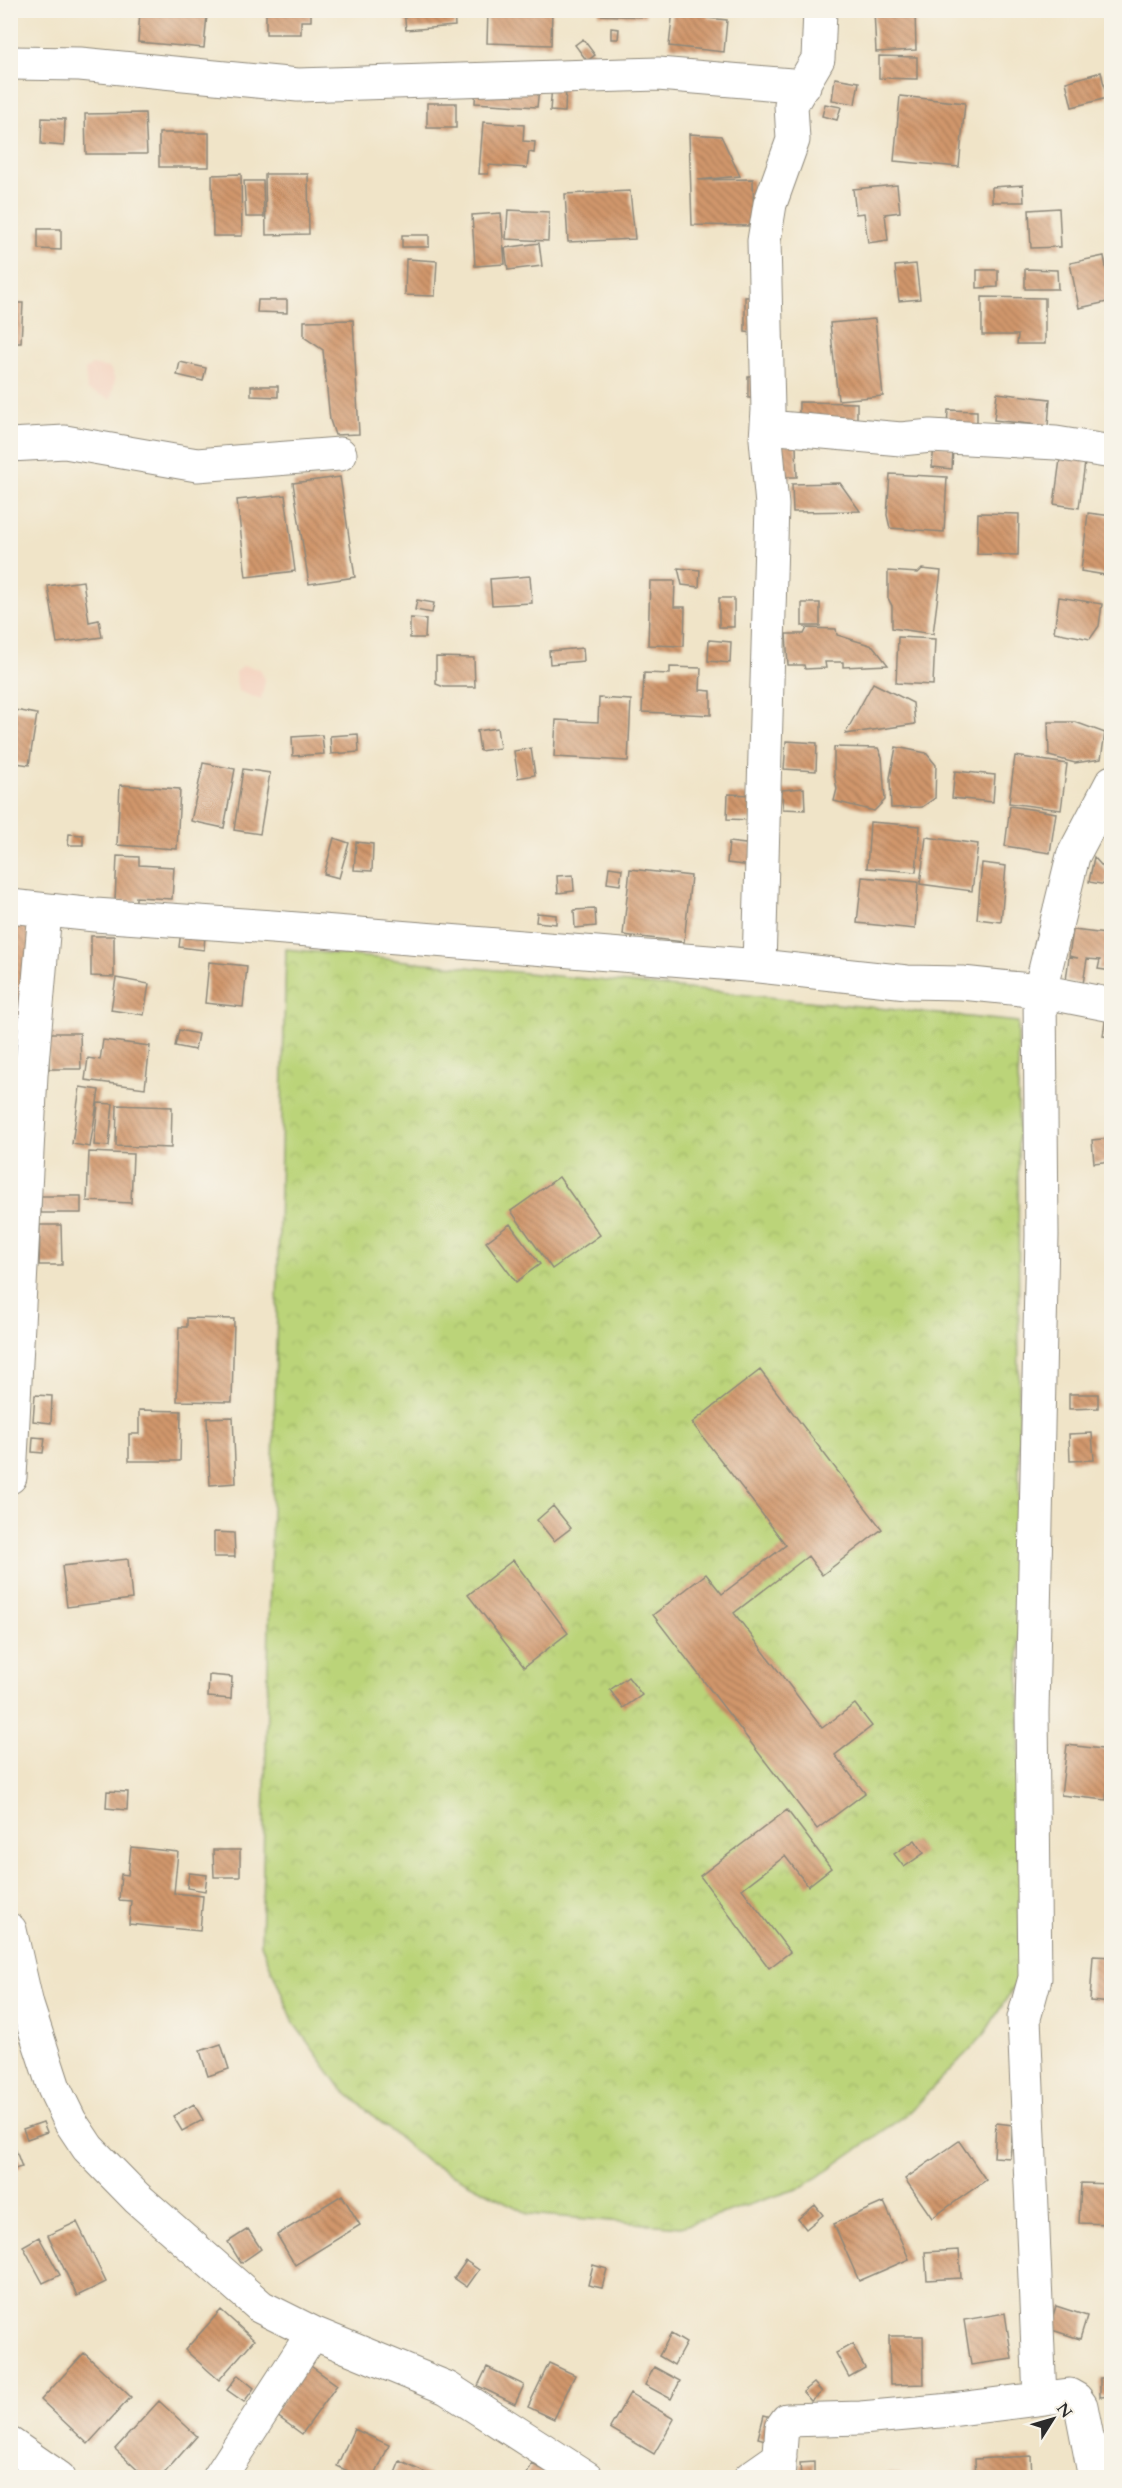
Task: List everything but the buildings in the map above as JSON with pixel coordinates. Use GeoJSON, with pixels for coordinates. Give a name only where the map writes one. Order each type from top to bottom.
{"type":"FeatureCollection","features":[{"type":"Feature","properties":{"kind":"street"},"geometry":{"type":"LineString","coordinates":[[759,966],[772,504],[766,439],[768,427],[764,241],[770,204],[793,140],[791,105],[818,59],[820,10]]}},
{"type":"Feature","properties":{"kind":"street"},"geometry":{"type":"LineString","coordinates":[[10,63],[80,64],[298,85],[658,74],[804,86]]}},
{"type":"Feature","properties":{"kind":"street"},"geometry":{"type":"LineString","coordinates":[[768,427],[901,439],[931,436],[1056,443],[1112,452]]}},
{"type":"Feature","properties":{"kind":"street"},"geometry":{"type":"LineString","coordinates":[[10,445],[65,442],[196,465],[340,454]]}},
{"type":"Feature","properties":{"kind":"street"},"geometry":{"type":"LineString","coordinates":[[1040,2398],[1024,2019],[1035,1978],[1032,1713],[1041,1236],[1040,991],[1073,856],[1112,782]]}},
{"type":"Feature","properties":{"kind":"street"},"geometry":{"type":"LineString","coordinates":[[10,906],[45,911],[759,966],[907,982],[962,983],[1040,991],[1112,1005]]}},
{"type":"Feature","properties":{"kind":"street"},"geometry":{"type":"LineString","coordinates":[[10,1477],[31,1087],[45,911]]}},
{"type":"Feature","properties":{"kind":"street"},"geometry":{"type":"LineString","coordinates":[[10,1930],[27,2005],[54,2088],[70,2121],[88,2148],[186,2243],[261,2307],[313,2333],[447,2388],[587,2478]]}},
{"type":"Feature","properties":{"kind":"street"},"geometry":{"type":"LineString","coordinates":[[219,2478],[313,2333]]}},
{"type":"Feature","properties":{"kind":"street"},"geometry":{"type":"LineString","coordinates":[[750,2478],[779,2468],[782,2427],[787,2420],[861,2418],[940,2411],[1069,2395],[1076,2399],[1080,2406],[1095,2478]]}},
{"type":"Feature","properties":{"kind":"street"},"geometry":{"type":"LineString","coordinates":[[10,2444],[59,2478]]}},
{"type":"Feature","properties":{"kind":"shaded area"},"geometry":{"type":"Polygon","coordinates":[[[92,365],[110,368],[115,380],[111,399],[87,390],[85,370],[92,365]]]}},
{"type":"Feature","properties":{"kind":"shaded area"},"geometry":{"type":"Polygon","coordinates":[[[243,666],[260,669],[265,681],[261,700],[238,691],[235,672],[243,666]]]}},
{"type":"Feature","properties":{"kind":"green space"},"geometry":{"type":"Polygon","coordinates":[[[286,949],[1018,1022],[1020,1977],[983,2036],[906,2115],[803,2187],[681,2227],[529,2214],[426,2161],[341,2088],[295,2025],[261,1944],[286,949]]]}}]}
